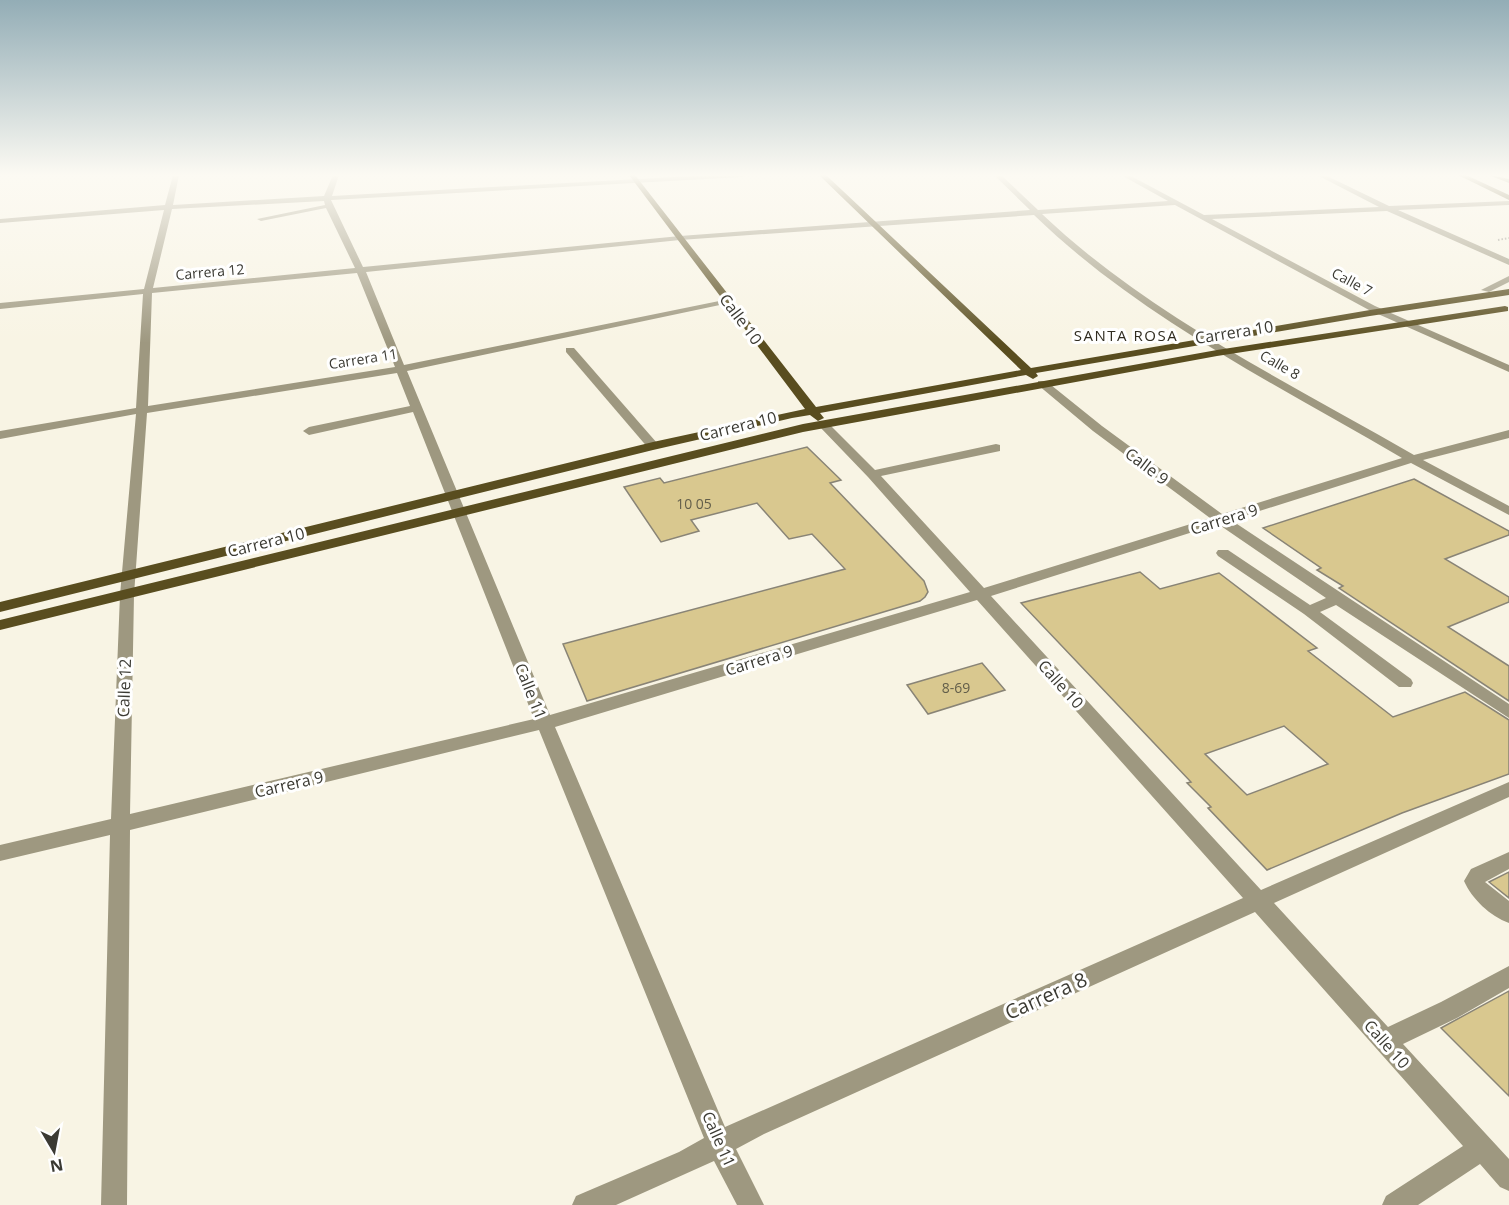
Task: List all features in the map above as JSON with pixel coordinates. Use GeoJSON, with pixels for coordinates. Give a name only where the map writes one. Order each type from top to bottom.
{"type":"FeatureCollection","features":[{"type":"Feature","properties":{"kind":"main road","name":"Calle 10"},"geometry":{"type":"LineString","coordinates":[[675,231],[824,424]]}},
{"type":"Feature","properties":{"kind":"main road","name":"Calle 9"},"geometry":{"type":"LineString","coordinates":[[883,231],[1042,383]]}},
{"type":"Feature","properties":{"kind":"main road"},"geometry":{"type":"LineString","coordinates":[[1469,298],[1486,290],[1509,286]]}},
{"type":"Feature","properties":{"kind":"main road"},"geometry":{"type":"LineString","coordinates":[[1469,298],[1509,292]]}},
{"type":"Feature","properties":{"kind":"main road","name":"Carrera 10"},"geometry":{"type":"LineString","coordinates":[[0,625],[127,595],[456,504],[653,446],[812,411],[1028,372],[1469,298]]}},
{"type":"Feature","properties":{"kind":"main road","name":"Carrera 10"},"geometry":{"type":"LineString","coordinates":[[0,607],[129,574],[824,424],[1227,351],[1507,309]]}},
{"type":"Feature","properties":{"kind":"street","name":"Calle 12"},"geometry":{"type":"LineString","coordinates":[[114,1205],[120,824],[127,595],[142,410],[148,291],[163,231]]}},
{"type":"Feature","properties":{"kind":"street","name":"Calle 11"},"geometry":{"type":"LineString","coordinates":[[342,231],[361,271],[544,722],[719,1143],[751,1205]]}},
{"type":"Feature","properties":{"kind":"street","name":"Carrera 12"},"geometry":{"type":"LineString","coordinates":[[0,306],[768,231]]}},
{"type":"Feature","properties":{"kind":"street","name":"Calle 8"},"geometry":{"type":"LineString","coordinates":[[1054,231],[1118,282],[1209,341],[1412,459],[1509,511]]}},
{"type":"Feature","properties":{"kind":"street","name":"Calle 7"},"geometry":{"type":"LineString","coordinates":[[1229,231],[1379,312],[1509,369]]}},
{"type":"Feature","properties":{"kind":"street"},"geometry":{"type":"LineString","coordinates":[[1439,231],[1509,262]]}},
{"type":"Feature","properties":{"kind":"street"},"geometry":{"type":"LineString","coordinates":[[1486,290],[1509,279]]}},
{"type":"Feature","properties":{"kind":"street","name":"Carrera 11"},"geometry":{"type":"LineString","coordinates":[[0,435],[401,369],[729,302]]}},
{"type":"Feature","properties":{"kind":"street"},"geometry":{"type":"LineString","coordinates":[[570,350],[653,446]]}},
{"type":"Feature","properties":{"kind":"street","name":"Calle 9"},"geometry":{"type":"LineString","coordinates":[[1042,383],[1139,461],[1221,520],[1509,712]]}},
{"type":"Feature","properties":{"kind":"street"},"geometry":{"type":"LineString","coordinates":[[309,431],[417,408]]}},
{"type":"Feature","properties":{"kind":"street","name":"Calle 10"},"geometry":{"type":"LineString","coordinates":[[824,424],[872,474],[1509,1178]]}},
{"type":"Feature","properties":{"kind":"street","name":"Carrera 9"},"geometry":{"type":"LineString","coordinates":[[0,853],[544,722],[980,594],[1412,459],[1509,434]]}},
{"type":"Feature","properties":{"kind":"street"},"geometry":{"type":"LineString","coordinates":[[872,474],[996,448]]}},
{"type":"Feature","properties":{"kind":"street"},"geometry":{"type":"LineString","coordinates":[[1223,553],[1309,611],[1406,684]]}},
{"type":"Feature","properties":{"kind":"street"},"geometry":{"type":"LineString","coordinates":[[1309,611],[1338,598]]}},
{"type":"Feature","properties":{"kind":"street","name":"Carrera 8"},"geometry":{"type":"LineString","coordinates":[[585,1205],[688,1161],[719,1143],[1509,789]]}},
{"type":"Feature","properties":{"kind":"street"},"geometry":{"type":"LineString","coordinates":[[1509,860],[1478,875],[1474,881],[1478,889],[1509,914]]}},
{"type":"Feature","properties":{"kind":"street"},"geometry":{"type":"LineString","coordinates":[[1384,1041],[1449,1010],[1509,976]]}},
{"type":"Feature","properties":{"kind":"street"},"geometry":{"type":"LineString","coordinates":[[1395,1205],[1482,1148]]}},
{"type":"Feature","properties":{"kind":"building"},"geometry":{"type":"Polygon","coordinates":[[[807,447],[841,480],[830,483],[924,581],[928,592],[925,597],[920,601],[587,701],[563,644],[845,569],[812,534],[789,539],[757,503],[691,520],[699,531],[661,542],[624,487],[660,478],[664,483],[807,447]]]}},
{"type":"Feature","properties":{"kind":"building"},"geometry":{"type":"Polygon","coordinates":[[[1414,479],[1509,531],[1509,535],[1445,559],[1509,597],[1509,602],[1448,627],[1509,666],[1509,701],[1339,588],[1343,586],[1317,570],[1321,568],[1263,528],[1414,479]]]}},
{"type":"Feature","properties":{"kind":"building"},"geometry":{"type":"Polygon","coordinates":[[[1140,572],[1160,589],[1219,573],[1317,648],[1308,651],[1393,717],[1465,692],[1509,720],[1509,774],[1402,813],[1267,870],[1208,808],[1211,807],[1187,783],[1191,782],[1021,603],[1140,572]],[[1284,726],[1205,754],[1247,795],[1328,764],[1284,726]]]}},
{"type":"Feature","properties":{"kind":"building"},"geometry":{"type":"Polygon","coordinates":[[[982,663],[1005,690],[928,714],[907,685],[982,663]]]}},
{"type":"Feature","properties":{"kind":"building"},"geometry":{"type":"Polygon","coordinates":[[[1509,872],[1509,898],[1489,882],[1509,872]]]}},
{"type":"Feature","properties":{"kind":"building"},"geometry":{"type":"Polygon","coordinates":[[[1509,991],[1509,1096],[1441,1028],[1509,991]]]}},
{"type":"Feature","properties":{"kind":"district","name":"SANTA ROSA"},"geometry":{"type":"Point","coordinates":[1126,336]}}]}
